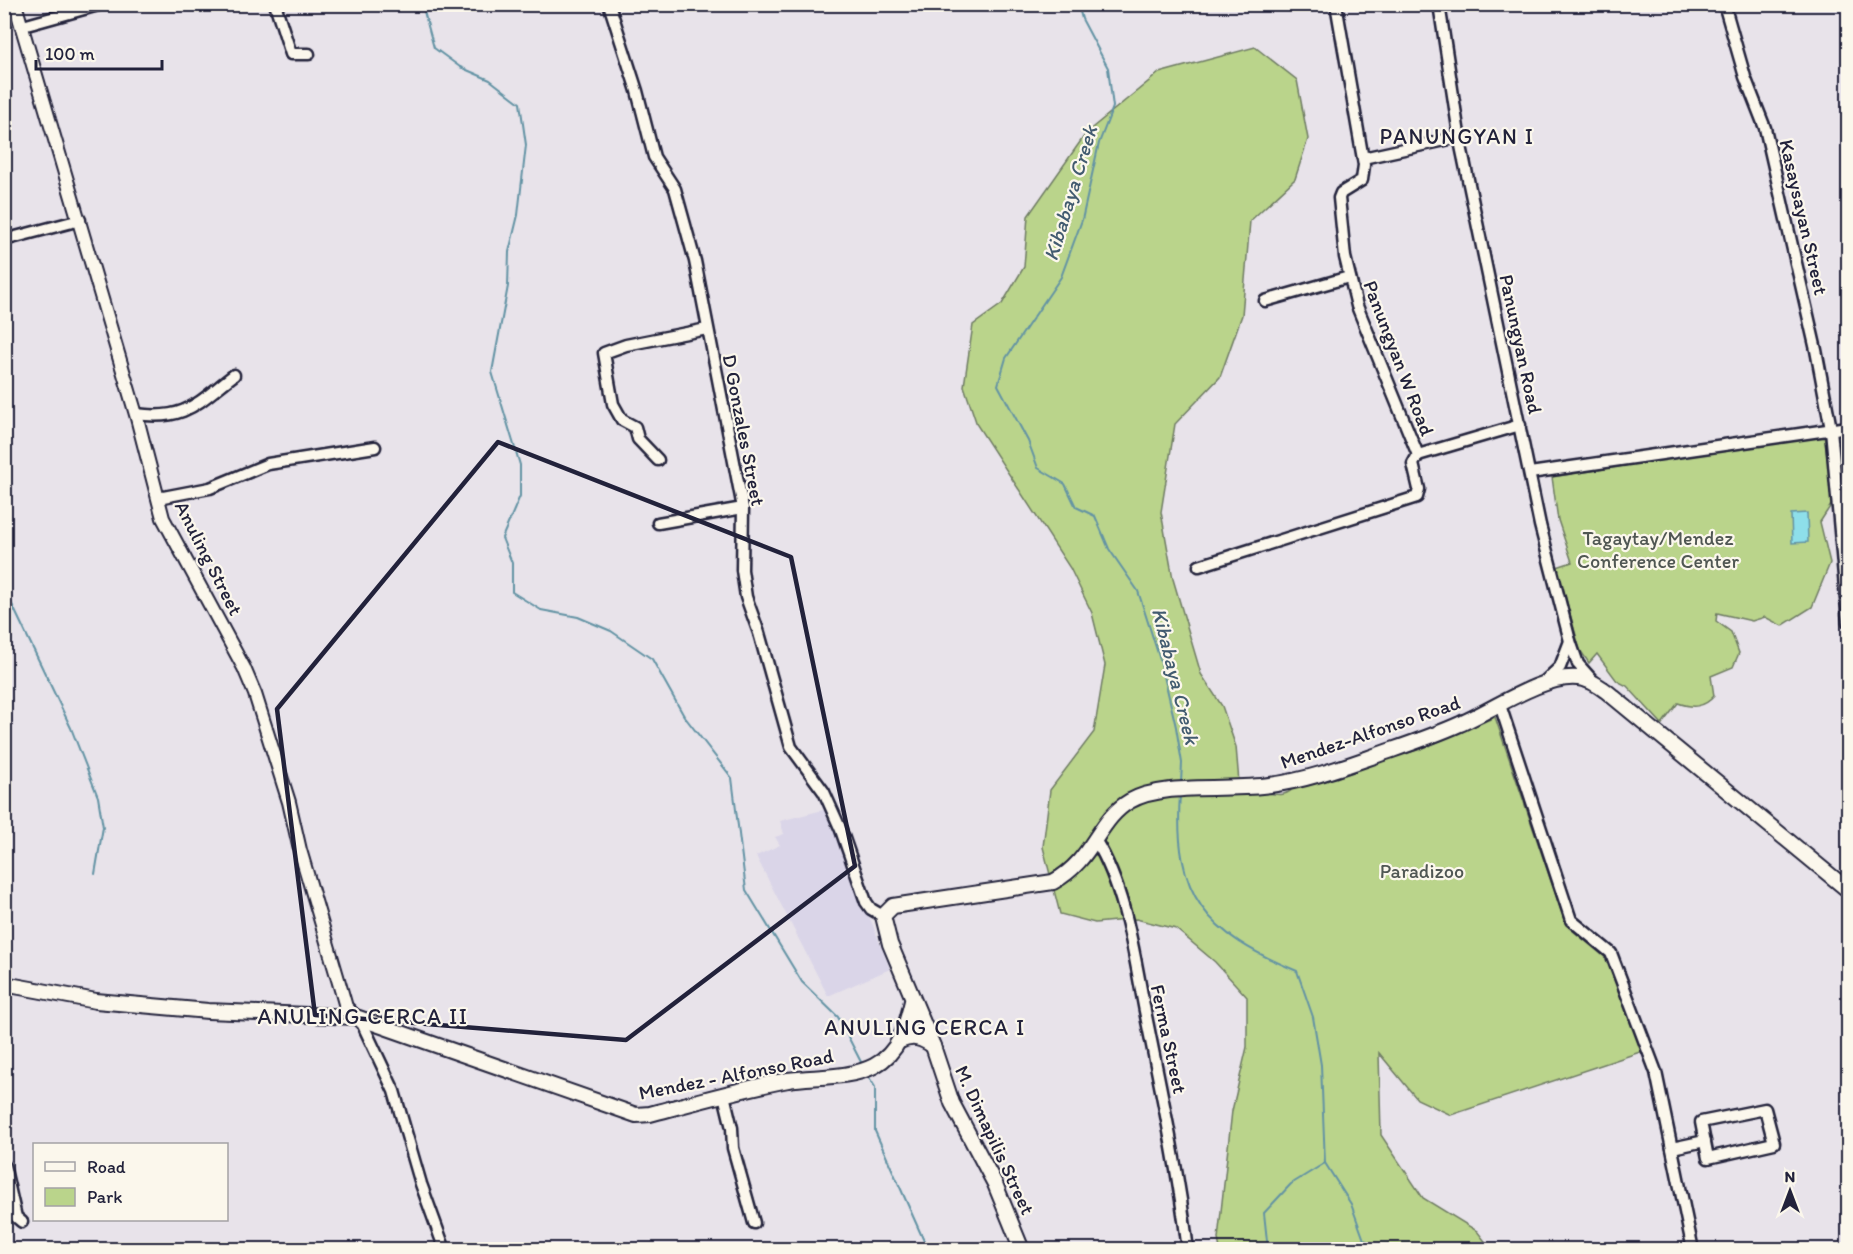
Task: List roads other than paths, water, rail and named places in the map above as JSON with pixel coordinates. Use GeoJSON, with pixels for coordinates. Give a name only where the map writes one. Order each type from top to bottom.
{"type":"FeatureCollection","features":[{"type":"Feature","properties":{"kind":"main road","name":"Mendez-Alfonso Road"},"geometry":{"type":"LineString","coordinates":[[883,915],[892,906],[1053,882],[1076,867],[1106,824],[1129,801],[1162,792],[1192,788],[1222,790],[1281,784],[1414,742],[1540,685],[1577,677],[1594,682]]}},
{"type":"Feature","properties":{"kind":"main road"},"geometry":{"type":"LineString","coordinates":[[1594,682],[1848,890]]}},
{"type":"Feature","properties":{"kind":"main road"},"geometry":{"type":"LineString","coordinates":[[883,915],[885,932],[912,1000]]}},
{"type":"Feature","properties":{"kind":"main road","name":"Mendez - Alfonso Road"},"geometry":{"type":"LineString","coordinates":[[4,984],[96,1001],[208,1011],[356,1017],[622,1112],[650,1114],[788,1080],[855,1071],[874,1066],[890,1054],[900,1041],[912,1000]]}},
{"type":"Feature","properties":{"kind":"main road","name":"M. Dimapilis Street"},"geometry":{"type":"LineString","coordinates":[[912,1000],[933,1046],[952,1103],[995,1184],[1022,1250]]}},
{"type":"Feature","properties":{"kind":"main road"},"geometry":{"type":"LineString","coordinates":[[900,1041],[907,1038],[918,1038],[933,1046]]}},
{"type":"Feature","properties":{"kind":"street","name":"Anuling Street"},"geometry":{"type":"LineString","coordinates":[[15,4],[80,220],[158,498],[176,546],[244,668],[255,694],[289,802],[300,850],[346,1007],[356,1017]]}},
{"type":"Feature","properties":{"kind":"street"},"geometry":{"type":"LineString","coordinates":[[22,26],[102,4]]}},
{"type":"Feature","properties":{"kind":"street"},"geometry":{"type":"LineString","coordinates":[[275,4],[291,54],[309,54]]}},
{"type":"Feature","properties":{"kind":"street","name":"D Gonzales Street"},"geometry":{"type":"LineString","coordinates":[[609,4],[637,91],[654,157],[675,189],[682,211],[743,508],[742,579],[791,747],[824,792],[841,830],[866,902],[871,909],[883,915]]}},
{"type":"Feature","properties":{"kind":"street","name":"Panungyan W Road"},"geometry":{"type":"LineString","coordinates":[[1336,4],[1364,158],[1362,180],[1341,194],[1339,198],[1349,277],[1376,357],[1418,454],[1520,425]]}},
{"type":"Feature","properties":{"kind":"street","name":"Panungyan Road"},"geometry":{"type":"LineString","coordinates":[[1439,4],[1459,137],[1541,531],[1578,664],[1594,682]]}},
{"type":"Feature","properties":{"kind":"street","name":"Kasaysayan Street"},"geometry":{"type":"LineString","coordinates":[[1724,4],[1745,77],[1765,128],[1777,171],[1831,429],[1848,622]]}},
{"type":"Feature","properties":{"kind":"street"},"geometry":{"type":"LineString","coordinates":[[1364,158],[1459,137]]}},
{"type":"Feature","properties":{"kind":"street"},"geometry":{"type":"LineString","coordinates":[[4,240],[80,220]]}},
{"type":"Feature","properties":{"kind":"street"},"geometry":{"type":"LineString","coordinates":[[1266,301],[1349,277]]}},
{"type":"Feature","properties":{"kind":"street"},"geometry":{"type":"LineString","coordinates":[[658,460],[638,439],[635,427],[622,420],[613,404],[604,353],[626,345],[707,329]]}},
{"type":"Feature","properties":{"kind":"street"},"geometry":{"type":"LineString","coordinates":[[136,414],[162,417],[188,410],[234,375]]}},
{"type":"Feature","properties":{"kind":"street"},"geometry":{"type":"LineString","coordinates":[[1530,473],[1683,453],[1848,427]]}},
{"type":"Feature","properties":{"kind":"street"},"geometry":{"type":"LineString","coordinates":[[158,498],[210,488],[268,464],[375,447]]}},
{"type":"Feature","properties":{"kind":"street"},"geometry":{"type":"LineString","coordinates":[[1199,566],[1417,497],[1419,489],[1413,464],[1418,454]]}},
{"type":"Feature","properties":{"kind":"street"},"geometry":{"type":"LineString","coordinates":[[658,524],[743,508]]}},
{"type":"Feature","properties":{"kind":"street"},"geometry":{"type":"LineString","coordinates":[[1540,685],[1560,667],[1570,641]]}},
{"type":"Feature","properties":{"kind":"street"},"geometry":{"type":"LineString","coordinates":[[1500,705],[1571,920],[1611,953],[1656,1072],[1694,1250]]}},
{"type":"Feature","properties":{"kind":"street","name":"Ferma Street"},"geometry":{"type":"LineString","coordinates":[[1096,841],[1111,868],[1140,987],[1170,1128],[1188,1250]]}},
{"type":"Feature","properties":{"kind":"street"},"geometry":{"type":"LineString","coordinates":[[356,1017],[363,1025],[394,1091],[421,1184],[445,1250]]}},
{"type":"Feature","properties":{"kind":"street"},"geometry":{"type":"LineString","coordinates":[[724,1095],[732,1128],[733,1148],[754,1223]]}},
{"type":"Feature","properties":{"kind":"street"},"geometry":{"type":"LineString","coordinates":[[1765,1109],[1774,1143],[1708,1158],[1705,1141],[1701,1122],[1765,1109]]}},
{"type":"Feature","properties":{"kind":"street"},"geometry":{"type":"LineString","coordinates":[[1672,1148],[1705,1141]]}},
{"type":"Feature","properties":{"kind":"street"},"geometry":{"type":"LineString","coordinates":[[4,1165],[16,1216],[22,1222]]}},
{"type":"Feature","properties":{"kind":"water"},"geometry":{"type":"Polygon","coordinates":[[[1807,513],[1808,542],[1792,543],[1791,514],[1807,513]]]}},
{"type":"Feature","properties":{"kind":"waterway"},"geometry":{"type":"LineString","coordinates":[[422,4],[434,48],[460,67],[490,80],[520,103],[526,145],[518,215],[509,252],[508,286],[492,372],[520,465],[520,496],[502,538],[512,563],[512,592],[541,610],[578,617],[611,631],[652,659],[684,716],[732,778],[746,890],[802,982],[838,1017],[863,1066]]}},
{"type":"Feature","properties":{"kind":"waterway","name":"Kibabaya Creek"},"geometry":{"type":"LineString","coordinates":[[1078,4],[1082,19],[1108,68],[1113,107],[1099,143],[1082,220],[1061,277],[1006,358],[998,385],[1028,441],[1038,468],[1065,484],[1076,507],[1095,516],[1109,549],[1138,591],[1161,663],[1176,727],[1182,763],[1181,783]]}},
{"type":"Feature","properties":{"kind":"waterway"},"geometry":{"type":"LineString","coordinates":[[4,477],[8,481],[4,546]]}},
{"type":"Feature","properties":{"kind":"waterway"},"geometry":{"type":"LineString","coordinates":[[4,566],[7,594],[71,728],[98,797],[103,827],[95,874]]}},
{"type":"Feature","properties":{"kind":"waterway","name":"Kibabaya Creek"},"geometry":{"type":"LineString","coordinates":[[1180,794],[1179,830],[1183,860],[1190,885],[1202,907],[1218,925],[1239,942],[1297,971],[1313,1017],[1321,1065],[1325,1163],[1351,1204],[1364,1240],[1386,1250]]}},
{"type":"Feature","properties":{"kind":"waterway"},"geometry":{"type":"LineString","coordinates":[[867,1074],[875,1087],[875,1131],[928,1250]]}},
{"type":"Feature","properties":{"kind":"waterway","name":"Kibabaya Creek"},"geometry":{"type":"LineString","coordinates":[[1268,1250],[1264,1213],[1291,1184],[1325,1163]]}},
{"type":"Feature","properties":{"kind":"district","name":"PANUNGYAN I"},"geometry":{"type":"Point","coordinates":[1457,136]}},
{"type":"Feature","properties":{"kind":"district","name":"ANULING CERCA II"},"geometry":{"type":"Point","coordinates":[363,1016]}},
{"type":"Feature","properties":{"kind":"district","name":"ANULING CERCA I"},"geometry":{"type":"Point","coordinates":[925,1027]}},
{"type":"Feature","properties":{"kind":"park label","name":"Tagaytay/Mendez Conference Center"},"geometry":{"type":"Point","coordinates":[1658,550]}},
{"type":"Feature","properties":{"kind":"park label","name":"Paradizoo"},"geometry":{"type":"Point","coordinates":[1422,871]}}]}
